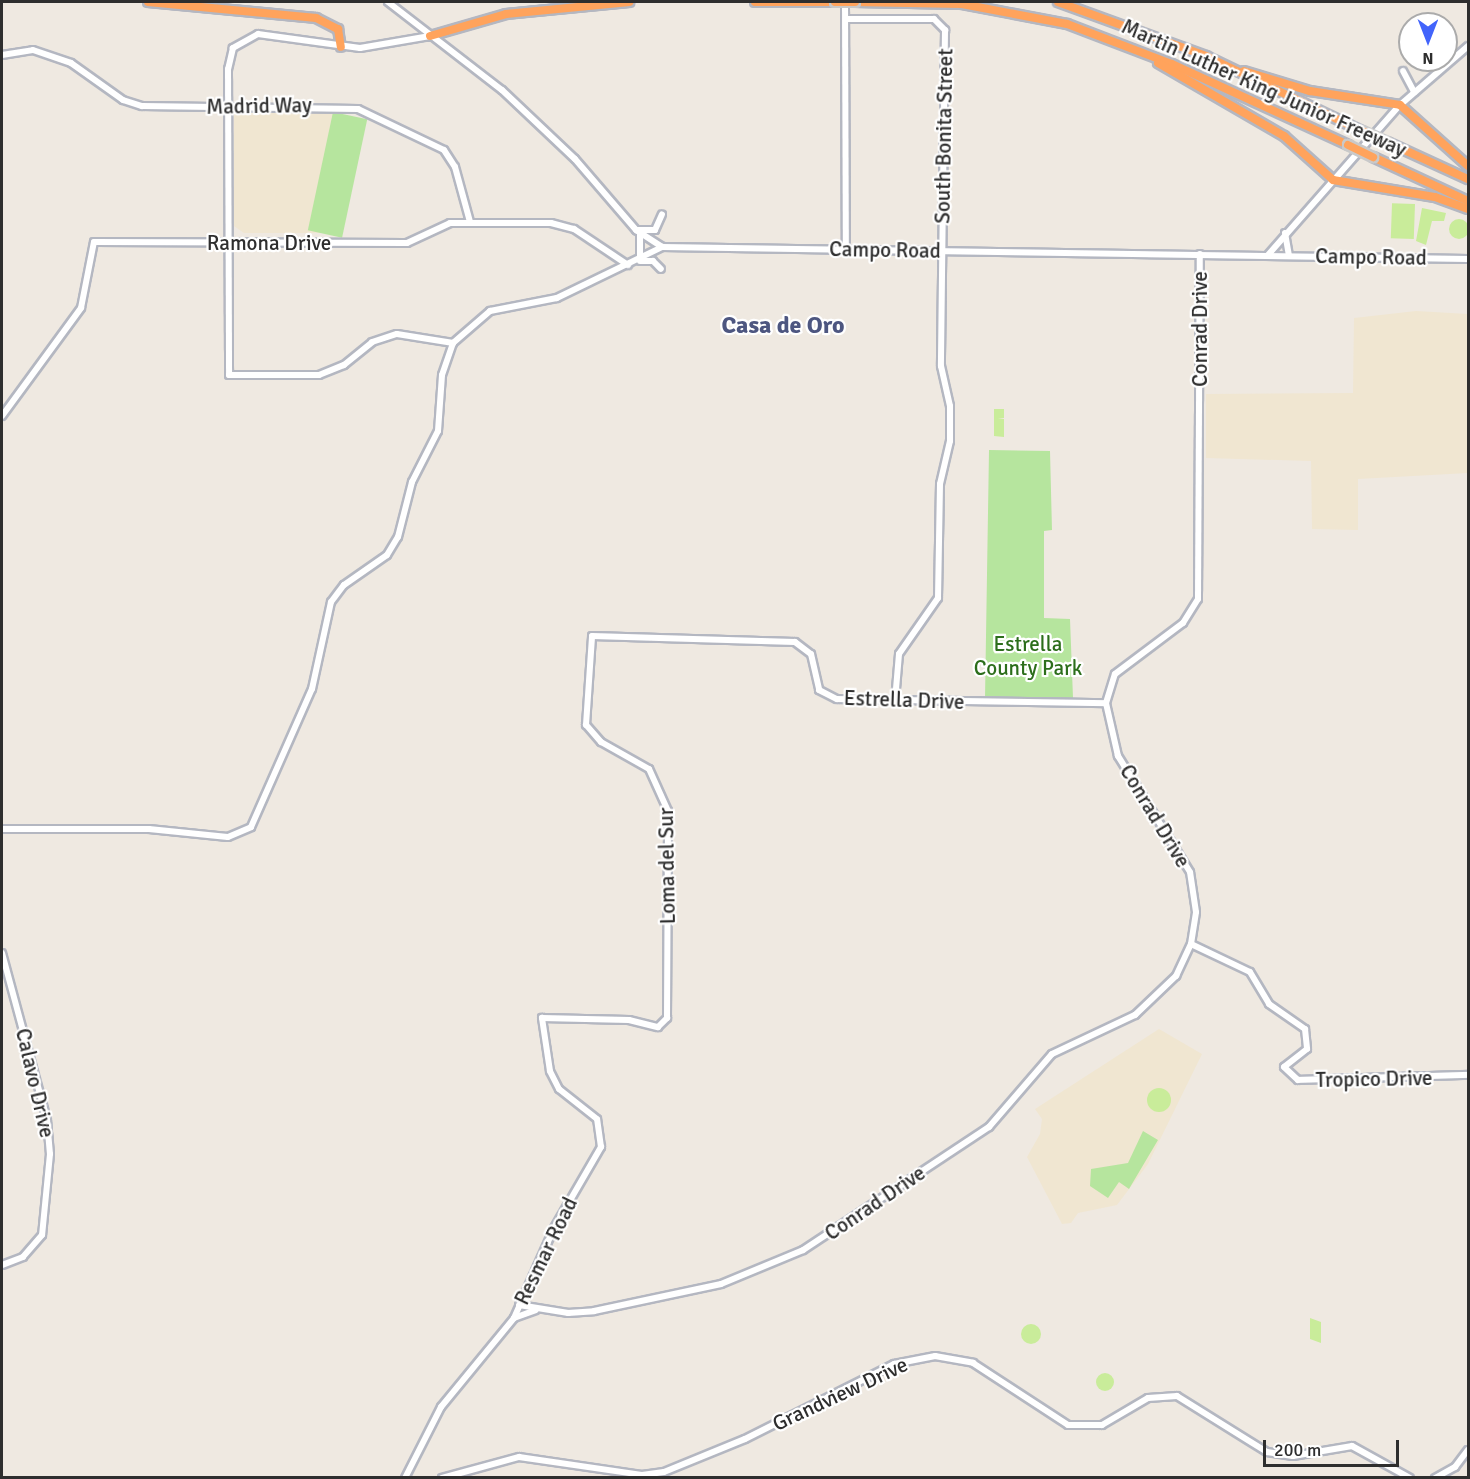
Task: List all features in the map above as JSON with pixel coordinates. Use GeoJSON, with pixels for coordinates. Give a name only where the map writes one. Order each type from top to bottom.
{"type":"FeatureCollection","features":[{"type":"Feature","properties":{"kind":"highway"},"geometry":{"type":"LineString","coordinates":[[148,2],[316,18],[338,29],[341,47]]}},
{"type":"Feature","properties":{"kind":"highway"},"geometry":{"type":"LineString","coordinates":[[430,36],[506,14],[629,2]]}},
{"type":"Feature","properties":{"kind":"highway","name":"Martin Luther King Junior Freeway"},"geometry":{"type":"LineString","coordinates":[[755,2],[855,2],[1017,11],[1130,47],[1468,201]]}},
{"type":"Feature","properties":{"kind":"highway","name":"Martin Luther King Junior Freeway"},"geometry":{"type":"LineString","coordinates":[[1058,2],[1206,57],[1468,179]]}},
{"type":"Feature","properties":{"kind":"highway"},"geometry":{"type":"LineString","coordinates":[[1130,47],[1284,136],[1332,180],[1436,197],[1468,209]]}},
{"type":"Feature","properties":{"kind":"highway"},"geometry":{"type":"LineString","coordinates":[[1206,57],[1310,91],[1400,105],[1468,166]]}},
{"type":"Feature","properties":{"kind":"street","name":"Campo Road"},"geometry":{"type":"LineString","coordinates":[[388,2],[532,119],[638,232],[662,247],[1468,259]]}},
{"type":"Feature","properties":{"kind":"street"},"geometry":{"type":"LineString","coordinates":[[845,2],[847,19],[846,250]]}},
{"type":"Feature","properties":{"kind":"street","name":"South Bonita Street"},"geometry":{"type":"LineString","coordinates":[[847,19],[942,22],[941,366],[951,412],[940,484],[938,598],[898,654],[895,701]]}},
{"type":"Feature","properties":{"kind":"street"},"geometry":{"type":"LineString","coordinates":[[430,36],[389,47],[341,47],[262,34],[244,38],[228,60],[229,375],[319,375],[344,365],[372,342],[397,334],[453,343]]}},
{"type":"Feature","properties":{"kind":"street"},"geometry":{"type":"LineString","coordinates":[[1269,255],[1285,233],[1400,105],[1468,46]]}},
{"type":"Feature","properties":{"kind":"street","name":"Madrid Way"},"geometry":{"type":"LineString","coordinates":[[2,55],[33,50],[72,63],[136,105],[347,106],[431,140],[453,163],[470,222]]}},
{"type":"Feature","properties":{"kind":"street"},"geometry":{"type":"LineString","coordinates":[[1404,72],[1414,92]]}},
{"type":"Feature","properties":{"kind":"street"},"geometry":{"type":"LineString","coordinates":[[638,260],[638,232],[655,230],[662,214]]}},
{"type":"Feature","properties":{"kind":"street","name":"Ramona Drive"},"geometry":{"type":"LineString","coordinates":[[2,416],[81,308],[94,243],[411,243],[445,224],[470,222],[565,225],[628,265]]}},
{"type":"Feature","properties":{"kind":"street"},"geometry":{"type":"LineString","coordinates":[[1285,233],[1289,255]]}},
{"type":"Feature","properties":{"kind":"street"},"geometry":{"type":"LineString","coordinates":[[2,830],[148,828],[228,837],[248,830],[259,815],[312,689],[331,603],[344,585],[387,555],[404,522],[412,482],[438,431],[442,375],[453,343],[495,309],[557,298],[662,247]]}},
{"type":"Feature","properties":{"kind":"street","name":"Conrad Drive"},"geometry":{"type":"LineString","coordinates":[[519,1305],[536,1310],[594,1311],[676,1295],[746,1276],[803,1250],[989,1127],[1067,1043],[1152,1004],[1176,976],[1191,944],[1196,910],[1190,872],[1118,756],[1106,703],[1115,674],[1183,623],[1198,599],[1200,254]]}},
{"type":"Feature","properties":{"kind":"street"},"geometry":{"type":"LineString","coordinates":[[638,260],[653,261],[661,268]]}},
{"type":"Feature","properties":{"kind":"street","name":"Estrella Drive"},"geometry":{"type":"LineString","coordinates":[[592,636],[795,642],[809,651],[815,683],[824,693],[895,701],[1106,703]]}},
{"type":"Feature","properties":{"kind":"street","name":"Loma del Sur"},"geometry":{"type":"LineString","coordinates":[[542,1018],[662,1026],[667,1018],[668,811],[649,769],[601,742],[586,724],[592,636]]}},
{"type":"Feature","properties":{"kind":"street","name":"Tropico Drive"},"geometry":{"type":"LineString","coordinates":[[1191,944],[1250,972],[1269,1004],[1308,1035],[1305,1052],[1284,1067],[1302,1081],[1468,1076]]}},
{"type":"Feature","properties":{"kind":"street","name":"Calavo Drive"},"geometry":{"type":"LineString","coordinates":[[2,953],[46,1120],[50,1154],[42,1235],[23,1257],[2,1265]]}},
{"type":"Feature","properties":{"kind":"street","name":"Resmar Road"},"geometry":{"type":"LineString","coordinates":[[405,1478],[441,1407],[514,1318],[603,1140],[597,1119],[554,1079],[542,1018]]}},
{"type":"Feature","properties":{"kind":"street"},"geometry":{"type":"LineString","coordinates":[[514,1318],[536,1310]]}},
{"type":"Feature","properties":{"kind":"street","name":"Grandview Drive"},"geometry":{"type":"LineString","coordinates":[[442,1478],[519,1457],[642,1475],[664,1472],[745,1439],[894,1364],[935,1356],[972,1363],[1068,1425],[1102,1425],[1148,1398],[1177,1396],[1267,1452],[1293,1456],[1352,1446],[1410,1478]]}},
{"type":"Feature","properties":{"kind":"street"},"geometry":{"type":"LineString","coordinates":[[1435,1478],[1455,1467],[1468,1450]]}},
{"type":"Feature","properties":{"kind":"shaded area"},"geometry":{"type":"Polygon","coordinates":[[[234,112],[333,112],[333,233],[244,233],[234,226],[234,112]]]}},
{"type":"Feature","properties":{"kind":"shaded area"},"geometry":{"type":"Polygon","coordinates":[[[1416,311],[1468,314],[1468,473],[1358,479],[1358,530],[1312,529],[1311,461],[1206,458],[1206,394],[1353,393],[1354,318],[1416,311]]]}},
{"type":"Feature","properties":{"kind":"shaded area"},"geometry":{"type":"Polygon","coordinates":[[[1159,1029],[1202,1054],[1148,1164],[1117,1205],[1078,1213],[1071,1223],[1062,1224],[1027,1157],[1040,1134],[1042,1119],[1035,1109],[1159,1029]]]}},
{"type":"Feature","properties":{"kind":"green space"},"geometry":{"type":"Polygon","coordinates":[[[333,112],[367,119],[342,238],[308,230],[333,112]]]}},
{"type":"Feature","properties":{"kind":"green space"},"geometry":{"type":"Polygon","coordinates":[[[1392,203],[1415,204],[1414,239],[1391,238],[1392,203]]]}},
{"type":"Feature","properties":{"kind":"green space"},"geometry":{"type":"Polygon","coordinates":[[[1422,208],[1446,213],[1444,221],[1432,221],[1426,245],[1416,241],[1422,208]]]}},
{"type":"Feature","properties":{"kind":"green space"},"geometry":{"type":"Polygon","coordinates":[[[1459,219],[1466,222],[1469,229],[1466,236],[1459,239],[1452,236],[1449,229],[1452,222],[1459,219]]]}},
{"type":"Feature","properties":{"kind":"green space"},"geometry":{"type":"Polygon","coordinates":[[[994,409],[1004,409],[1004,418],[998,418],[1004,419],[1004,437],[994,436],[994,409]]]}},
{"type":"Feature","properties":{"kind":"green space","name":"Estrella County Park"},"geometry":{"type":"Polygon","coordinates":[[[989,450],[1050,451],[1052,530],[1044,531],[1044,618],[1070,619],[1073,698],[985,698],[989,450]]]}},
{"type":"Feature","properties":{"kind":"green space"},"geometry":{"type":"Polygon","coordinates":[[[1159,1088],[1168,1091],[1171,1100],[1168,1109],[1159,1112],[1150,1109],[1147,1100],[1150,1091],[1159,1088]]]}},
{"type":"Feature","properties":{"kind":"green space"},"geometry":{"type":"Polygon","coordinates":[[[1143,1131],[1158,1140],[1129,1189],[1119,1182],[1108,1198],[1090,1186],[1091,1169],[1128,1163],[1143,1131]]]}},
{"type":"Feature","properties":{"kind":"green space"},"geometry":{"type":"Polygon","coordinates":[[[1310,1318],[1321,1322],[1321,1343],[1310,1339],[1310,1318]]]}},
{"type":"Feature","properties":{"kind":"green space"},"geometry":{"type":"Polygon","coordinates":[[[1031,1324],[1038,1327],[1041,1334],[1038,1341],[1031,1344],[1024,1341],[1021,1334],[1024,1327],[1031,1324]]]}},
{"type":"Feature","properties":{"kind":"green space"},"geometry":{"type":"Polygon","coordinates":[[[1105,1373],[1111,1376],[1114,1382],[1111,1388],[1105,1391],[1099,1388],[1096,1382],[1099,1376],[1105,1373]]]}},
{"type":"Feature","properties":{"kind":"district","name":"Casa de Oro"},"geometry":{"type":"Point","coordinates":[783,326]}}]}
